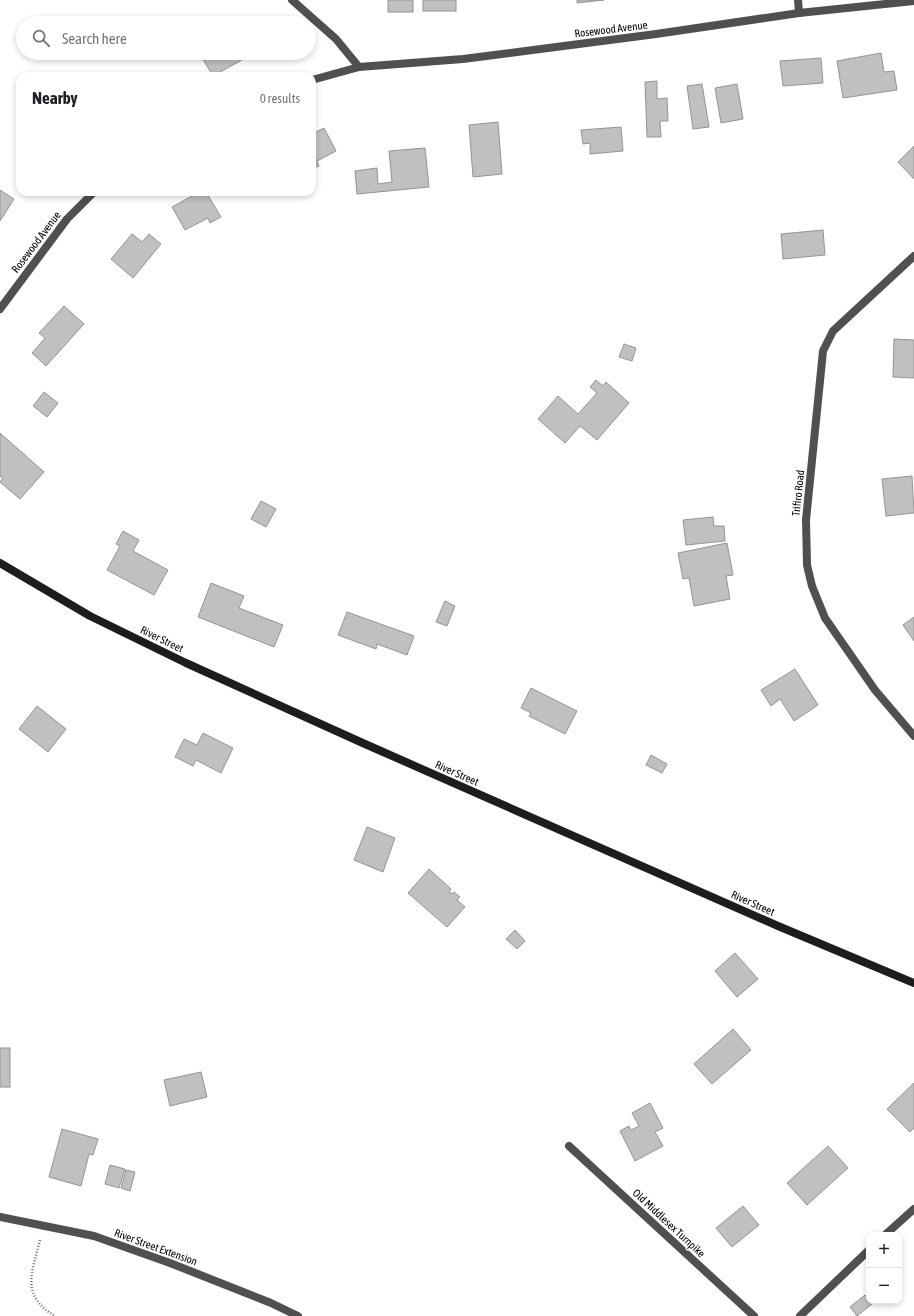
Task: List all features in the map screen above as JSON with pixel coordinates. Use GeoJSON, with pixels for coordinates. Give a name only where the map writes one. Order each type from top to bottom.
{"type":"FeatureCollection","features":[{"type":"Feature","properties":{"kind":"main road","name":"River Street"},"geometry":{"type":"LineString","coordinates":[[0,563],[90,616],[186,663],[365,744],[778,926],[914,982]]}},
{"type":"Feature","properties":{"kind":"street"},"geometry":{"type":"LineString","coordinates":[[292,0],[310,16]]}},
{"type":"Feature","properties":{"kind":"street"},"geometry":{"type":"LineString","coordinates":[[798,0],[799,13]]}},
{"type":"Feature","properties":{"kind":"street","name":"Rosewood Avenue"},"geometry":{"type":"LineString","coordinates":[[316,79],[359,67],[463,59],[656,34],[799,13],[914,1]]}},
{"type":"Feature","properties":{"kind":"street"},"geometry":{"type":"LineString","coordinates":[[316,21],[336,39],[359,67]]}},
{"type":"Feature","properties":{"kind":"street","name":"Rosewood Avenue"},"geometry":{"type":"LineString","coordinates":[[0,309],[67,220],[90,196]]}},
{"type":"Feature","properties":{"kind":"street","name":"Trifiro Road"},"geometry":{"type":"LineString","coordinates":[[914,256],[833,331],[823,351],[806,520],[805,547],[807,565],[812,586],[825,618],[875,690],[914,736]]}},
{"type":"Feature","properties":{"kind":"street","name":"Old Middlesex Turnpike"},"geometry":{"type":"LineString","coordinates":[[569,1146],[754,1316]]}},
{"type":"Feature","properties":{"kind":"street"},"geometry":{"type":"LineString","coordinates":[[888,1232],[914,1209]]}},
{"type":"Feature","properties":{"kind":"street","name":"River Street Extension"},"geometry":{"type":"LineString","coordinates":[[0,1218],[94,1236],[170,1263],[271,1303],[298,1316]]}},
{"type":"Feature","properties":{"kind":"street"},"geometry":{"type":"LineString","coordinates":[[800,1316],[866,1253]]}},
{"type":"Feature","properties":{"kind":"path"},"geometry":{"type":"LineString","coordinates":[[44,1226],[32,1273],[32,1292],[43,1309],[55,1316]]}},
{"type":"Feature","properties":{"kind":"building"},"geometry":{"type":"Polygon","coordinates":[[[388,0],[413,0],[413,12],[388,12],[388,0]]]}},
{"type":"Feature","properties":{"kind":"building"},"geometry":{"type":"Polygon","coordinates":[[[423,0],[456,0],[456,11],[423,11],[423,0]]]}},
{"type":"Feature","properties":{"kind":"building"},"geometry":{"type":"Polygon","coordinates":[[[577,0],[604,0],[577,3],[577,0]]]}},
{"type":"Feature","properties":{"kind":"building"},"geometry":{"type":"Polygon","coordinates":[[[881,53],[884,72],[894,71],[897,90],[843,98],[837,61],[881,53]]]}},
{"type":"Feature","properties":{"kind":"building"},"geometry":{"type":"Polygon","coordinates":[[[821,58],[823,83],[783,86],[780,61],[821,58]]]}},
{"type":"Feature","properties":{"kind":"building"},"geometry":{"type":"Polygon","coordinates":[[[203,60],[242,60],[220,72],[211,72],[203,60]]]}},
{"type":"Feature","properties":{"kind":"building"},"geometry":{"type":"Polygon","coordinates":[[[657,81],[657,99],[667,98],[668,121],[660,121],[661,137],[647,137],[645,82],[657,81]]]}},
{"type":"Feature","properties":{"kind":"building"},"geometry":{"type":"Polygon","coordinates":[[[702,84],[709,127],[693,129],[687,86],[702,84]]]}},
{"type":"Feature","properties":{"kind":"building"},"geometry":{"type":"Polygon","coordinates":[[[737,84],[743,119],[721,123],[715,88],[737,84]]]}},
{"type":"Feature","properties":{"kind":"building"},"geometry":{"type":"Polygon","coordinates":[[[498,122],[502,174],[473,177],[469,125],[498,122]]]}},
{"type":"Feature","properties":{"kind":"building"},"geometry":{"type":"Polygon","coordinates":[[[621,127],[623,151],[590,154],[590,143],[583,144],[581,130],[621,127]]]}},
{"type":"Feature","properties":{"kind":"building"},"geometry":{"type":"Polygon","coordinates":[[[324,128],[336,151],[317,161],[319,166],[316,167],[316,132],[324,128]]]}},
{"type":"Feature","properties":{"kind":"building"},"geometry":{"type":"Polygon","coordinates":[[[914,146],[914,179],[898,162],[914,146]]]}},
{"type":"Feature","properties":{"kind":"building"},"geometry":{"type":"Polygon","coordinates":[[[425,148],[429,187],[357,194],[355,171],[377,168],[378,184],[392,182],[389,151],[425,148]]]}},
{"type":"Feature","properties":{"kind":"building"},"geometry":{"type":"Polygon","coordinates":[[[0,190],[14,199],[0,221],[0,190]]]}},
{"type":"Feature","properties":{"kind":"building"},"geometry":{"type":"Polygon","coordinates":[[[192,196],[208,196],[221,217],[210,223],[208,218],[185,230],[172,207],[192,196]]]}},
{"type":"Feature","properties":{"kind":"building"},"geometry":{"type":"Polygon","coordinates":[[[823,230],[825,255],[783,259],[781,234],[823,230]]]}},
{"type":"Feature","properties":{"kind":"building"},"geometry":{"type":"Polygon","coordinates":[[[132,234],[142,242],[149,234],[161,244],[133,278],[111,259],[132,234]]]}},
{"type":"Feature","properties":{"kind":"building"},"geometry":{"type":"Polygon","coordinates":[[[64,306],[84,324],[46,366],[32,353],[45,338],[39,333],[64,306]]]}},
{"type":"Feature","properties":{"kind":"building"},"geometry":{"type":"Polygon","coordinates":[[[894,339],[914,340],[914,378],[893,377],[894,339]]]}},
{"type":"Feature","properties":{"kind":"building"},"geometry":{"type":"Polygon","coordinates":[[[624,344],[636,348],[632,361],[619,357],[624,344]]]}},
{"type":"Feature","properties":{"kind":"building"},"geometry":{"type":"Polygon","coordinates":[[[596,380],[603,386],[606,382],[629,403],[597,440],[580,426],[565,443],[538,419],[558,396],[578,414],[597,393],[590,387],[596,380]]]}},
{"type":"Feature","properties":{"kind":"building"},"geometry":{"type":"Polygon","coordinates":[[[44,392],[58,403],[47,417],[33,406],[44,392]]]}},
{"type":"Feature","properties":{"kind":"building"},"geometry":{"type":"Polygon","coordinates":[[[0,433],[44,472],[20,499],[0,482],[3,478],[0,476],[0,433]]]}},
{"type":"Feature","properties":{"kind":"building"},"geometry":{"type":"Polygon","coordinates":[[[912,476],[914,513],[886,516],[882,479],[912,476]]]}},
{"type":"Feature","properties":{"kind":"building"},"geometry":{"type":"Polygon","coordinates":[[[261,501],[276,509],[266,527],[251,519],[261,501]]]}},
{"type":"Feature","properties":{"kind":"building"},"geometry":{"type":"Polygon","coordinates":[[[713,517],[714,526],[724,526],[725,541],[686,545],[683,520],[713,517]]]}},
{"type":"Feature","properties":{"kind":"building"},"geometry":{"type":"Polygon","coordinates":[[[123,531],[139,540],[133,551],[168,570],[154,595],[107,570],[120,546],[116,544],[123,531]]]}},
{"type":"Feature","properties":{"kind":"building"},"geometry":{"type":"Polygon","coordinates":[[[727,543],[733,575],[726,576],[730,599],[694,606],[689,578],[683,579],[678,553],[727,543]]]}},
{"type":"Feature","properties":{"kind":"building"},"geometry":{"type":"Polygon","coordinates":[[[211,583],[244,596],[239,608],[283,625],[274,647],[198,617],[211,583]]]}},
{"type":"Feature","properties":{"kind":"building"},"geometry":{"type":"Polygon","coordinates":[[[445,601],[455,606],[447,626],[436,622],[445,601]]]}},
{"type":"Feature","properties":{"kind":"building"},"geometry":{"type":"Polygon","coordinates":[[[347,612],[414,636],[407,655],[377,644],[376,649],[338,635],[347,612]]]}},
{"type":"Feature","properties":{"kind":"building"},"geometry":{"type":"Polygon","coordinates":[[[914,617],[914,641],[903,625],[914,617]]]}},
{"type":"Feature","properties":{"kind":"building"},"geometry":{"type":"Polygon","coordinates":[[[795,669],[818,705],[794,721],[780,699],[771,706],[761,690],[795,669]]]}},
{"type":"Feature","properties":{"kind":"building"},"geometry":{"type":"Polygon","coordinates":[[[531,688],[577,711],[565,734],[529,716],[531,713],[521,708],[531,688]]]}},
{"type":"Feature","properties":{"kind":"building"},"geometry":{"type":"Polygon","coordinates":[[[37,706],[66,729],[48,752],[19,729],[37,706]]]}},
{"type":"Feature","properties":{"kind":"building"},"geometry":{"type":"Polygon","coordinates":[[[203,733],[233,748],[221,773],[196,760],[193,766],[175,757],[184,739],[197,745],[203,733]]]}},
{"type":"Feature","properties":{"kind":"building"},"geometry":{"type":"Polygon","coordinates":[[[651,755],[667,764],[662,773],[646,765],[651,755]]]}},
{"type":"Feature","properties":{"kind":"building"},"geometry":{"type":"Polygon","coordinates":[[[367,827],[395,838],[383,872],[354,860],[367,827]]]}},
{"type":"Feature","properties":{"kind":"building"},"geometry":{"type":"Polygon","coordinates":[[[429,869],[451,889],[449,892],[452,894],[454,892],[460,897],[457,900],[465,907],[447,927],[408,893],[429,869]]]}},
{"type":"Feature","properties":{"kind":"building"},"geometry":{"type":"Polygon","coordinates":[[[515,930],[525,941],[517,949],[506,939],[515,930]]]}},
{"type":"Feature","properties":{"kind":"building"},"geometry":{"type":"Polygon","coordinates":[[[735,953],[758,979],[737,997],[715,971],[735,953]]]}},
{"type":"Feature","properties":{"kind":"building"},"geometry":{"type":"Polygon","coordinates":[[[733,1029],[751,1050],[712,1084],[694,1064],[733,1029]]]}},
{"type":"Feature","properties":{"kind":"building"},"geometry":{"type":"Polygon","coordinates":[[[0,1048],[10,1048],[10,1087],[0,1087],[0,1048]]]}},
{"type":"Feature","properties":{"kind":"building"},"geometry":{"type":"Polygon","coordinates":[[[201,1072],[207,1097],[170,1106],[164,1080],[201,1072]]]}},
{"type":"Feature","properties":{"kind":"building"},"geometry":{"type":"Polygon","coordinates":[[[914,1083],[914,1128],[910,1132],[887,1109],[914,1083]]]}},
{"type":"Feature","properties":{"kind":"building"},"geometry":{"type":"Polygon","coordinates":[[[650,1103],[663,1128],[655,1132],[663,1146],[635,1161],[620,1131],[629,1126],[631,1130],[639,1126],[632,1113],[650,1103]]]}},
{"type":"Feature","properties":{"kind":"building"},"geometry":{"type":"Polygon","coordinates":[[[62,1129],[98,1139],[93,1155],[89,1154],[81,1186],[49,1177],[62,1129]]]}},
{"type":"Feature","properties":{"kind":"building"},"geometry":{"type":"Polygon","coordinates":[[[828,1146],[848,1168],[807,1205],[787,1183],[828,1146]]]}},
{"type":"Feature","properties":{"kind":"building"},"geometry":{"type":"Polygon","coordinates":[[[110,1165],[125,1169],[119,1188],[105,1184],[110,1165]]]}},
{"type":"Feature","properties":{"kind":"building"},"geometry":{"type":"Polygon","coordinates":[[[126,1170],[135,1172],[130,1191],[121,1188],[126,1170]]]}},
{"type":"Feature","properties":{"kind":"building"},"geometry":{"type":"Polygon","coordinates":[[[743,1206],[759,1225],[732,1247],[716,1228],[743,1206]]]}},
{"type":"Feature","properties":{"kind":"building"},"geometry":{"type":"Polygon","coordinates":[[[865,1295],[866,1304],[872,1304],[857,1316],[850,1307],[865,1295]]]}}]}
